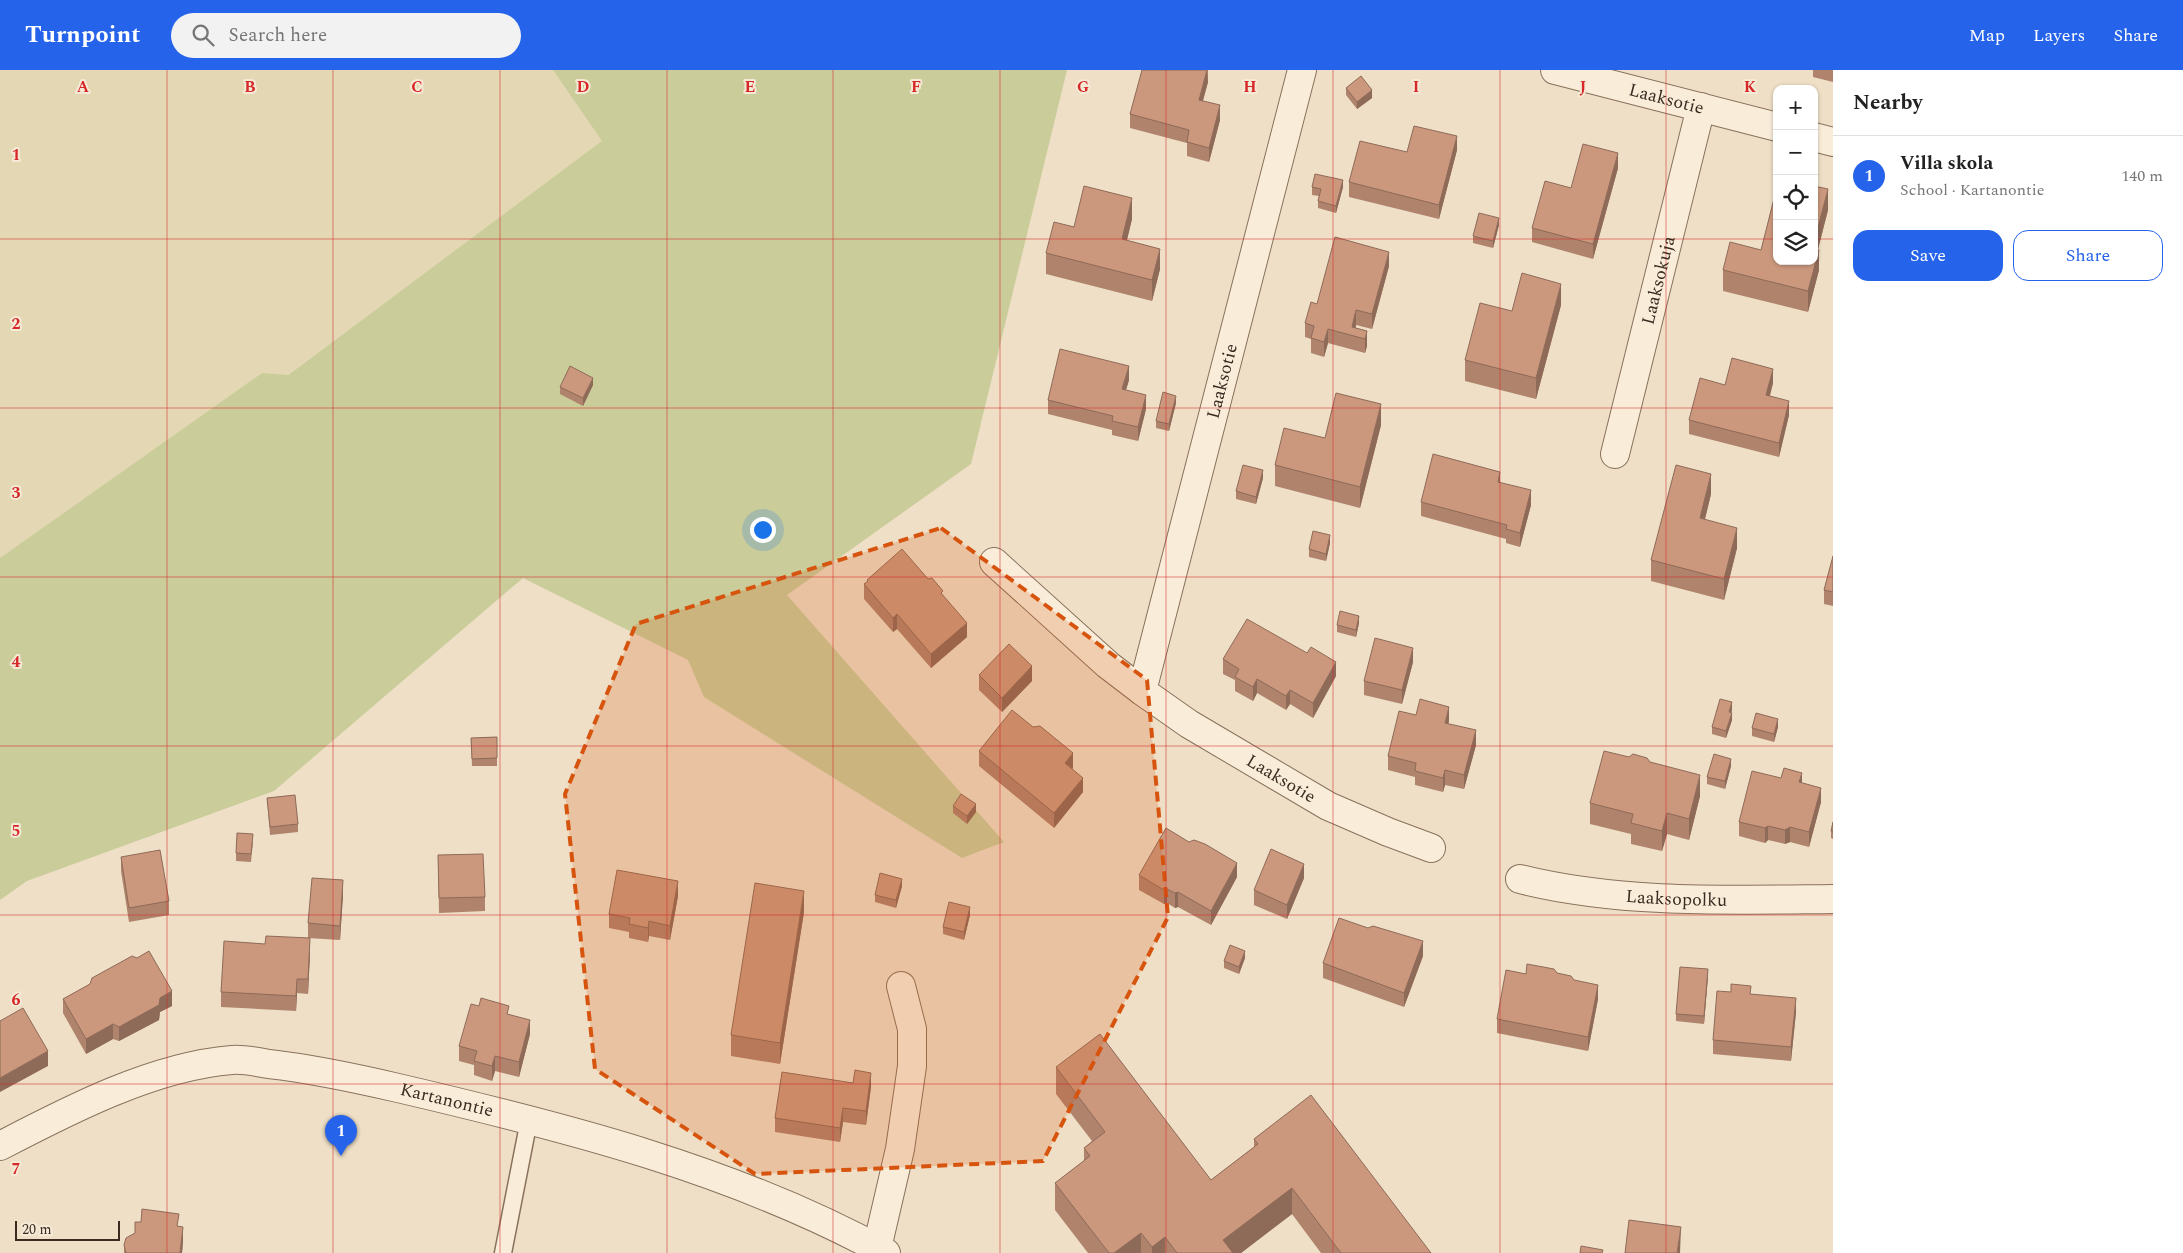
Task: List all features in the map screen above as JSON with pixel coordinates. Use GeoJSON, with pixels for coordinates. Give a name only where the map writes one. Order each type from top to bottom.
{"type":"FeatureCollection","features":[{"type":"Feature","properties":{"kind":"street","name":"Laaksotie"},"geometry":{"type":"LineString","coordinates":[[1142,692],[1302,70]]}},
{"type":"Feature","properties":{"kind":"street","name":"Laaksotie"},"geometry":{"type":"LineString","coordinates":[[1555,70],[1773,126]]}},
{"type":"Feature","properties":{"kind":"street","name":"Laaksokuja"},"geometry":{"type":"LineString","coordinates":[[1616,454],[1701,107]]}},
{"type":"Feature","properties":{"kind":"street"},"geometry":{"type":"LineString","coordinates":[[1818,138],[1833,142]]}},
{"type":"Feature","properties":{"kind":"street","name":"Laaksotie"},"geometry":{"type":"LineString","coordinates":[[994,562],[1108,665],[1142,692],[1189,724],[1328,806],[1431,848]]}},
{"type":"Feature","properties":{"kind":"street","name":"Laaksopolku"},"geometry":{"type":"LineString","coordinates":[[1520,879],[1605,893],[1706,900],[1833,899]]}},
{"type":"Feature","properties":{"kind":"street"},"geometry":{"type":"LineString","coordinates":[[881,1250],[900,1149],[912,1066],[912,1029],[901,986]]}},
{"type":"Feature","properties":{"kind":"street","name":"Kartanontie"},"geometry":{"type":"LineString","coordinates":[[0,1146],[86,1103],[175,1068],[234,1060],[315,1069],[529,1120],[701,1170],[848,1232],[881,1250]]}},
{"type":"Feature","properties":{"kind":"lane"},"geometry":{"type":"LineString","coordinates":[[503,1253],[529,1120]]}},
{"type":"Feature","properties":{"kind":"highlighted area"},"geometry":{"type":"Polygon","coordinates":[[[941,528],[1147,680],[1168,917],[1043,1161],[755,1174],[595,1069],[565,794],[636,624],[941,528]]]}},
{"type":"Feature","properties":{"kind":"shaded area"},"geometry":{"type":"Polygon","coordinates":[[[0,70],[553,70],[603,141],[287,375],[262,374],[0,558],[0,70]]]}},
{"type":"Feature","properties":{"kind":"green space"},"geometry":{"type":"Polygon","coordinates":[[[553,70],[1067,70],[971,464],[787,595],[1004,842],[962,858],[704,697],[688,660],[523,578],[274,791],[27,881],[0,900],[0,558],[262,373],[288,375],[602,141],[553,70]]]}},
{"type":"Feature","properties":{"kind":"building"},"geometry":{"type":"Polygon","coordinates":[[[1142,70],[1207,70],[1199,100],[1220,105],[1209,148],[1187,142],[1189,130],[1130,114],[1142,70]]]}},
{"type":"Feature","properties":{"kind":"building"},"geometry":{"type":"Polygon","coordinates":[[[1361,76],[1372,90],[1357,102],[1346,88],[1361,76]]]}},
{"type":"Feature","properties":{"kind":"building"},"geometry":{"type":"Polygon","coordinates":[[[1414,126],[1457,136],[1439,205],[1349,182],[1360,141],[1407,152],[1414,126]]]}},
{"type":"Feature","properties":{"kind":"building"},"geometry":{"type":"Polygon","coordinates":[[[1583,144],[1618,153],[1593,244],[1532,228],[1545,181],[1571,188],[1583,144]]]}},
{"type":"Feature","properties":{"kind":"building"},"geometry":{"type":"Polygon","coordinates":[[[1315,174],[1343,180],[1336,206],[1318,201],[1321,189],[1312,187],[1315,174]]]}},
{"type":"Feature","properties":{"kind":"building"},"geometry":{"type":"Polygon","coordinates":[[[1084,186],[1132,198],[1122,239],[1160,249],[1152,280],[1046,253],[1054,222],[1074,227],[1084,186]]]}},
{"type":"Feature","properties":{"kind":"building"},"geometry":{"type":"Polygon","coordinates":[[[1818,187],[1828,189],[1818,228],[1818,187]]]}},
{"type":"Feature","properties":{"kind":"building"},"geometry":{"type":"Polygon","coordinates":[[[1773,203],[1773,265],[1815,265],[1808,291],[1723,270],[1730,242],[1761,250],[1773,203]]]}},
{"type":"Feature","properties":{"kind":"building"},"geometry":{"type":"Polygon","coordinates":[[[1479,213],[1499,218],[1493,241],[1473,236],[1479,213]]]}},
{"type":"Feature","properties":{"kind":"building"},"geometry":{"type":"Polygon","coordinates":[[[1335,237],[1389,252],[1372,314],[1356,310],[1352,327],[1367,331],[1365,339],[1328,329],[1324,342],[1311,338],[1314,326],[1305,323],[1311,302],[1317,304],[1335,237]]]}},
{"type":"Feature","properties":{"kind":"building"},"geometry":{"type":"Polygon","coordinates":[[[1522,273],[1561,284],[1536,378],[1465,360],[1480,303],[1512,311],[1522,273]]]}},
{"type":"Feature","properties":{"kind":"building"},"geometry":{"type":"Polygon","coordinates":[[[1060,349],[1129,366],[1122,389],[1146,395],[1138,427],[1112,421],[1113,416],[1048,400],[1060,349]]]}},
{"type":"Feature","properties":{"kind":"building"},"geometry":{"type":"Polygon","coordinates":[[[1732,358],[1773,369],[1766,395],[1789,401],[1779,443],[1689,420],[1700,378],[1725,385],[1732,358]]]}},
{"type":"Feature","properties":{"kind":"building"},"geometry":{"type":"Polygon","coordinates":[[[570,366],[593,378],[583,398],[560,387],[570,366]]]}},
{"type":"Feature","properties":{"kind":"building"},"geometry":{"type":"Polygon","coordinates":[[[1163,392],[1176,396],[1169,424],[1156,421],[1163,392]]]}},
{"type":"Feature","properties":{"kind":"building"},"geometry":{"type":"Polygon","coordinates":[[[1336,393],[1381,404],[1360,487],[1275,465],[1284,428],[1325,438],[1336,393]]]}},
{"type":"Feature","properties":{"kind":"building"},"geometry":{"type":"Polygon","coordinates":[[[1433,454],[1500,472],[1498,482],[1531,490],[1520,533],[1506,529],[1507,525],[1421,502],[1433,454]]]}},
{"type":"Feature","properties":{"kind":"building"},"geometry":{"type":"Polygon","coordinates":[[[1243,465],[1263,470],[1256,497],[1236,491],[1243,465]]]}},
{"type":"Feature","properties":{"kind":"building"},"geometry":{"type":"Polygon","coordinates":[[[1676,465],[1711,474],[1700,518],[1737,528],[1724,579],[1651,560],[1676,465]]]}},
{"type":"Feature","properties":{"kind":"building"},"geometry":{"type":"Polygon","coordinates":[[[1313,531],[1330,535],[1326,554],[1309,549],[1313,531]]]}},
{"type":"Feature","properties":{"kind":"building"},"geometry":{"type":"Polygon","coordinates":[[[902,549],[928,579],[932,578],[943,591],[941,593],[967,623],[931,654],[897,614],[893,618],[864,584],[902,549]]]}},
{"type":"Feature","properties":{"kind":"building"},"geometry":{"type":"Polygon","coordinates":[[[1833,556],[1833,592],[1824,590],[1833,556]]]}},
{"type":"Feature","properties":{"kind":"building"},"geometry":{"type":"Polygon","coordinates":[[[1340,611],[1359,616],[1356,630],[1337,625],[1340,611]]]}},
{"type":"Feature","properties":{"kind":"building"},"geometry":{"type":"Polygon","coordinates":[[[1247,619],[1307,653],[1311,647],[1336,662],[1313,703],[1290,690],[1286,696],[1257,679],[1253,687],[1235,677],[1239,669],[1223,659],[1247,619]]]}},
{"type":"Feature","properties":{"kind":"building"},"geometry":{"type":"Polygon","coordinates":[[[1375,638],[1413,648],[1402,690],[1364,681],[1375,638]]]}},
{"type":"Feature","properties":{"kind":"building"},"geometry":{"type":"Polygon","coordinates":[[[1009,644],[1032,666],[1002,698],[979,675],[1009,644]]]}},
{"type":"Feature","properties":{"kind":"building"},"geometry":{"type":"Polygon","coordinates":[[[1420,699],[1449,707],[1445,723],[1476,730],[1464,775],[1445,770],[1443,778],[1415,771],[1416,763],[1388,756],[1399,711],[1416,715],[1420,699]]]}},
{"type":"Feature","properties":{"kind":"building"},"geometry":{"type":"Polygon","coordinates":[[[1720,699],[1732,702],[1729,712],[1732,713],[1726,731],[1712,727],[1720,699]]]}},
{"type":"Feature","properties":{"kind":"building"},"geometry":{"type":"Polygon","coordinates":[[[1012,710],[1033,727],[1040,726],[1073,753],[1065,763],[1083,778],[1054,813],[979,751],[1012,710]]]}},
{"type":"Feature","properties":{"kind":"building"},"geometry":{"type":"Polygon","coordinates":[[[1756,713],[1778,719],[1774,734],[1752,728],[1756,713]]]}},
{"type":"Feature","properties":{"kind":"building"},"geometry":{"type":"Polygon","coordinates":[[[497,737],[497,758],[472,759],[471,738],[497,737]]]}},
{"type":"Feature","properties":{"kind":"building"},"geometry":{"type":"Polygon","coordinates":[[[1604,751],[1629,757],[1633,754],[1647,758],[1650,762],[1700,775],[1689,819],[1667,813],[1662,831],[1631,823],[1633,814],[1590,803],[1604,751]]]}},
{"type":"Feature","properties":{"kind":"building"},"geometry":{"type":"Polygon","coordinates":[[[1714,754],[1731,759],[1725,781],[1707,777],[1714,754]]]}},
{"type":"Feature","properties":{"kind":"building"},"geometry":{"type":"Polygon","coordinates":[[[1784,768],[1802,773],[1799,782],[1821,788],[1809,832],[1790,827],[1785,830],[1768,826],[1765,828],[1739,822],[1752,771],[1781,778],[1784,768]]]}},
{"type":"Feature","properties":{"kind":"building"},"geometry":{"type":"Polygon","coordinates":[[[961,794],[976,804],[967,816],[953,806],[961,794]]]}},
{"type":"Feature","properties":{"kind":"building"},"geometry":{"type":"Polygon","coordinates":[[[295,795],[298,824],[270,827],[267,798],[295,795]]]}},
{"type":"Feature","properties":{"kind":"building"},"geometry":{"type":"Polygon","coordinates":[[[1166,828],[1189,842],[1194,840],[1205,844],[1237,863],[1211,911],[1178,892],[1164,890],[1139,875],[1166,828]]]}},
{"type":"Feature","properties":{"kind":"building"},"geometry":{"type":"Polygon","coordinates":[[[237,833],[253,834],[251,854],[236,853],[237,833]]]}},
{"type":"Feature","properties":{"kind":"building"},"geometry":{"type":"Polygon","coordinates":[[[1271,849],[1304,864],[1287,905],[1254,890],[1271,849]]]}},
{"type":"Feature","properties":{"kind":"building"},"geometry":{"type":"Polygon","coordinates":[[[160,850],[169,901],[129,908],[121,857],[160,850]]]}},
{"type":"Feature","properties":{"kind":"building"},"geometry":{"type":"Polygon","coordinates":[[[483,854],[485,897],[439,898],[438,855],[483,854]]]}},
{"type":"Feature","properties":{"kind":"building"},"geometry":{"type":"Polygon","coordinates":[[[617,870],[678,881],[670,926],[649,921],[648,928],[629,924],[630,918],[609,914],[617,870]]]}},
{"type":"Feature","properties":{"kind":"building"},"geometry":{"type":"Polygon","coordinates":[[[880,873],[902,879],[896,900],[875,895],[880,873]]]}},
{"type":"Feature","properties":{"kind":"building"},"geometry":{"type":"Polygon","coordinates":[[[312,878],[343,880],[340,926],[308,923],[312,878]]]}},
{"type":"Feature","properties":{"kind":"building"},"geometry":{"type":"Polygon","coordinates":[[[755,883],[804,891],[780,1043],[731,1035],[755,883]]]}},
{"type":"Feature","properties":{"kind":"building"},"geometry":{"type":"Polygon","coordinates":[[[949,902],[970,907],[964,932],[943,927],[949,902]]]}},
{"type":"Feature","properties":{"kind":"building"},"geometry":{"type":"Polygon","coordinates":[[[1339,918],[1368,928],[1373,926],[1423,941],[1404,993],[1323,963],[1339,918]]]}},
{"type":"Feature","properties":{"kind":"building"},"geometry":{"type":"Polygon","coordinates":[[[266,936],[310,938],[308,979],[297,979],[296,996],[221,992],[224,941],[265,944],[266,936]]]}},
{"type":"Feature","properties":{"kind":"building"},"geometry":{"type":"Polygon","coordinates":[[[1230,945],[1245,951],[1239,967],[1224,961],[1230,945]]]}},
{"type":"Feature","properties":{"kind":"building"},"geometry":{"type":"Polygon","coordinates":[[[149,951],[172,991],[160,998],[159,1005],[119,1027],[113,1024],[86,1039],[63,999],[90,984],[92,978],[132,956],[137,958],[149,951]]]}},
{"type":"Feature","properties":{"kind":"building"},"geometry":{"type":"Polygon","coordinates":[[[1527,964],[1554,969],[1557,973],[1571,976],[1574,980],[1598,985],[1588,1037],[1497,1019],[1506,970],[1526,974],[1527,964]]]}},
{"type":"Feature","properties":{"kind":"building"},"geometry":{"type":"Polygon","coordinates":[[[1680,967],[1708,969],[1704,1016],[1676,1014],[1680,967]]]}},
{"type":"Feature","properties":{"kind":"building"},"geometry":{"type":"Polygon","coordinates":[[[1731,984],[1751,986],[1750,994],[1796,998],[1791,1047],[1713,1040],[1717,991],[1731,992],[1731,984]]]}},
{"type":"Feature","properties":{"kind":"building"},"geometry":{"type":"Polygon","coordinates":[[[481,998],[509,1006],[507,1014],[530,1020],[519,1062],[495,1056],[492,1066],[474,1061],[477,1051],[459,1046],[471,1004],[479,1006],[481,998]]]}},
{"type":"Feature","properties":{"kind":"building"},"geometry":{"type":"Polygon","coordinates":[[[23,1008],[48,1051],[0,1078],[0,1021],[23,1008]]]}},
{"type":"Feature","properties":{"kind":"building"},"geometry":{"type":"Polygon","coordinates":[[[1100,1034],[1211,1180],[1258,1144],[1254,1139],[1311,1095],[1431,1253],[1341,1253],[1292,1188],[1223,1240],[1233,1253],[1177,1253],[1165,1237],[1152,1247],[1141,1233],[1114,1253],[1109,1253],[1055,1183],[1090,1156],[1084,1148],[1105,1132],[1056,1067],[1100,1034]]]}},
{"type":"Feature","properties":{"kind":"building"},"geometry":{"type":"Polygon","coordinates":[[[855,1070],[871,1073],[866,1111],[843,1108],[840,1128],[775,1118],[782,1072],[853,1083],[855,1070]]]}},
{"type":"Feature","properties":{"kind":"building"},"geometry":{"type":"Polygon","coordinates":[[[142,1209],[179,1214],[177,1226],[183,1227],[180,1253],[126,1253],[124,1245],[126,1238],[135,1233],[135,1222],[141,1222],[142,1209]]]}},
{"type":"Feature","properties":{"kind":"building"},"geometry":{"type":"Polygon","coordinates":[[[1629,1220],[1681,1227],[1677,1253],[1625,1253],[1629,1220]]]}},
{"type":"Feature","properties":{"kind":"building"},"geometry":{"type":"Polygon","coordinates":[[[1581,1246],[1603,1250],[1602,1253],[1580,1253],[1581,1246]]]}},
{"type":"Feature","properties":{"kind":"place","name":"Villa skola"},"geometry":{"type":"Point","coordinates":[341,1156]}}]}
